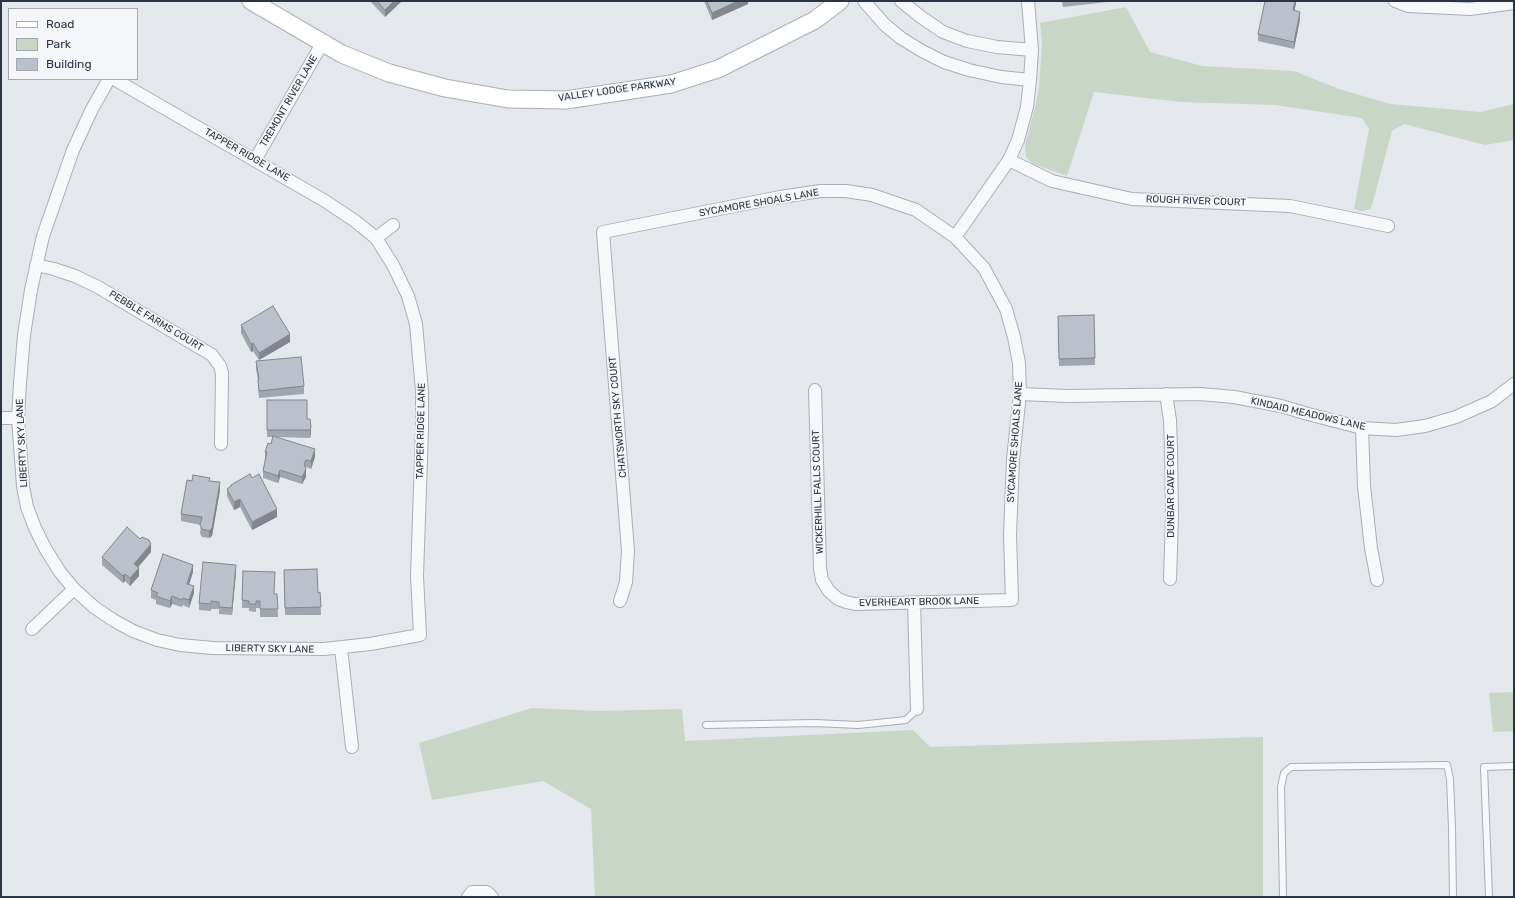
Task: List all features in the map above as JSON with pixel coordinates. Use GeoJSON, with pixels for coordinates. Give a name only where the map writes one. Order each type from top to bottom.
{"type":"FeatureCollection","features":[{"type":"Feature","properties":{"kind":"street","name":"VALLEY LODGE PARKWAY"},"geometry":{"type":"LineString","coordinates":[[251,1],[342,54],[389,73],[445,88],[508,99],[566,100],[671,84],[718,69],[815,20],[840,1]]}},
{"type":"Feature","properties":{"kind":"street"},"geometry":{"type":"LineString","coordinates":[[864,1],[885,25],[901,38],[944,62],[969,70],[1001,77],[1030,80]]}},
{"type":"Feature","properties":{"kind":"street"},"geometry":{"type":"LineString","coordinates":[[901,1],[943,32],[967,41],[997,47],[1032,50]]}},
{"type":"Feature","properties":{"kind":"street"},"geometry":{"type":"LineString","coordinates":[[955,237],[1009,160],[1018,140],[1027,107],[1030,80],[1032,50],[1028,1]]}},
{"type":"Feature","properties":{"kind":"street"},"geometry":{"type":"LineString","coordinates":[[1395,1],[1408,6],[1470,9],[1514,3]]}},
{"type":"Feature","properties":{"kind":"street","name":"TREMONT RIVER LANE"},"geometry":{"type":"LineString","coordinates":[[255,160],[323,42]]}},
{"type":"Feature","properties":{"kind":"street","name":"LIBERTY SKY LANE"},"geometry":{"type":"LineString","coordinates":[[108,80],[92,109],[73,150],[43,236],[36,265],[24,335],[18,418],[23,486],[27,506],[35,528],[45,548],[60,572],[74,589],[94,607],[133,631],[157,640],[180,645],[213,648],[288,650],[341,648],[420,635]]}},
{"type":"Feature","properties":{"kind":"street","name":"TAPPER RIDGE LANE"},"geometry":{"type":"LineString","coordinates":[[116,80],[325,201],[355,221],[376,238],[393,264],[408,296],[416,324],[420,354],[422,429],[417,576],[420,635]]}},
{"type":"Feature","properties":{"kind":"street","name":"ROUGH RIVER COURT"},"geometry":{"type":"LineString","coordinates":[[1009,160],[1052,181],[1132,199],[1290,206],[1388,226]]}},
{"type":"Feature","properties":{"kind":"street","name":"SYCAMORE SHOALS LANE"},"geometry":{"type":"LineString","coordinates":[[603,232],[780,197],[822,191],[846,191],[872,195],[916,210],[955,237],[984,268],[1006,309],[1014,337],[1019,363],[1020,394],[1011,493],[1010,535],[1012,600]]}},
{"type":"Feature","properties":{"kind":"street"},"geometry":{"type":"LineString","coordinates":[[376,238],[393,225]]}},
{"type":"Feature","properties":{"kind":"street","name":"CHATSWORTH SKY COURT"},"geometry":{"type":"LineString","coordinates":[[603,232],[628,551],[626,582],[620,601]]}},
{"type":"Feature","properties":{"kind":"street","name":"PEBBLE FARMS COURT"},"geometry":{"type":"LineString","coordinates":[[36,265],[75,276],[98,287],[212,355],[220,366],[222,373],[221,444]]}},
{"type":"Feature","properties":{"kind":"street","name":"KINDAID MEADOWS LANE"},"geometry":{"type":"LineString","coordinates":[[1020,394],[1067,396],[1200,394],[1241,398],[1281,406],[1362,428],[1396,430],[1425,426],[1456,417],[1492,401],[1514,384]]}},
{"type":"Feature","properties":{"kind":"street","name":"WICKERHILL FALLS COURT"},"geometry":{"type":"LineString","coordinates":[[815,390],[820,568],[822,580],[829,592]]}},
{"type":"Feature","properties":{"kind":"street","name":"DUNBAR CAVE COURT"},"geometry":{"type":"LineString","coordinates":[[1166,394],[1170,420],[1172,463],[1170,579]]}},
{"type":"Feature","properties":{"kind":"street"},"geometry":{"type":"LineString","coordinates":[[1,418],[18,418]]}},
{"type":"Feature","properties":{"kind":"street"},"geometry":{"type":"LineString","coordinates":[[1362,428],[1364,494],[1377,580]]}},
{"type":"Feature","properties":{"kind":"street"},"geometry":{"type":"LineString","coordinates":[[32,629],[74,589]]}},
{"type":"Feature","properties":{"kind":"street","name":"EVERHEART BROOK LANE"},"geometry":{"type":"LineString","coordinates":[[829,592],[838,599],[855,604],[1012,600]]}},
{"type":"Feature","properties":{"kind":"street"},"geometry":{"type":"LineString","coordinates":[[914,603],[917,709]]}},
{"type":"Feature","properties":{"kind":"street"},"geometry":{"type":"LineString","coordinates":[[341,648],[352,747]]}},
{"type":"Feature","properties":{"kind":"street"},"geometry":{"type":"LineString","coordinates":[[468,897],[472,892],[487,892],[492,897]]}},
{"type":"Feature","properties":{"kind":"lane"},"geometry":{"type":"LineString","coordinates":[[706,725],[815,722],[858,725],[906,720],[917,709]]}},
{"type":"Feature","properties":{"kind":"lane"},"geometry":{"type":"LineString","coordinates":[[1283,897],[1281,787],[1284,773],[1291,767],[1447,765],[1450,779],[1453,897]]}},
{"type":"Feature","properties":{"kind":"lane"},"geometry":{"type":"LineString","coordinates":[[1488,897],[1484,767],[1514,766]]}},
{"type":"Feature","properties":{"kind":"green space"},"geometry":{"type":"Polygon","coordinates":[[[1126,7],[1150,52],[1202,66],[1294,71],[1339,89],[1390,104],[1481,112],[1514,104],[1514,140],[1485,145],[1404,124],[1392,131],[1371,209],[1362,211],[1354,209],[1369,129],[1362,118],[1275,105],[1181,102],[1094,92],[1067,176],[1033,164],[1026,157],[1025,145],[1039,88],[1042,44],[1040,23],[1126,7]]]}},
{"type":"Feature","properties":{"kind":"green space"},"geometry":{"type":"Polygon","coordinates":[[[1514,692],[1514,731],[1493,732],[1489,693],[1514,692]]]}},
{"type":"Feature","properties":{"kind":"green space"},"geometry":{"type":"Polygon","coordinates":[[[532,708],[599,711],[682,709],[685,741],[913,730],[930,747],[1263,737],[1263,897],[595,897],[591,809],[543,781],[432,800],[419,743],[532,708]]]}},
{"type":"Feature","properties":{"kind":"building"},"geometry":{"type":"Polygon","coordinates":[[[377,1],[394,1],[385,10],[377,1]]]}},
{"type":"Feature","properties":{"kind":"building"},"geometry":{"type":"Polygon","coordinates":[[[707,1],[738,1],[712,13],[707,1]]]}},
{"type":"Feature","properties":{"kind":"building"},"geometry":{"type":"Polygon","coordinates":[[[1265,1],[1295,1],[1293,10],[1300,12],[1294,42],[1258,34],[1265,1]]]}},
{"type":"Feature","properties":{"kind":"building"},"geometry":{"type":"Polygon","coordinates":[[[273,306],[290,334],[259,353],[253,343],[251,344],[241,325],[273,306]]]}},
{"type":"Feature","properties":{"kind":"building"},"geometry":{"type":"Polygon","coordinates":[[[1094,315],[1095,358],[1059,359],[1058,316],[1094,315]]]}},
{"type":"Feature","properties":{"kind":"building"},"geometry":{"type":"Polygon","coordinates":[[[301,357],[304,386],[259,391],[256,361],[301,357]]]}},
{"type":"Feature","properties":{"kind":"building"},"geometry":{"type":"Polygon","coordinates":[[[267,400],[307,400],[307,419],[310,419],[310,430],[267,430],[267,400]]]}},
{"type":"Feature","properties":{"kind":"building"},"geometry":{"type":"Polygon","coordinates":[[[273,436],[315,449],[311,461],[306,460],[304,464],[306,469],[302,477],[280,470],[278,476],[263,471],[267,452],[265,452],[268,443],[271,444],[273,436]]]}},
{"type":"Feature","properties":{"kind":"building"},"geometry":{"type":"Polygon","coordinates":[[[250,474],[252,478],[259,474],[277,509],[252,522],[240,499],[234,502],[227,489],[250,474]]]}},
{"type":"Feature","properties":{"kind":"building"},"geometry":{"type":"Polygon","coordinates":[[[193,475],[210,478],[209,481],[220,482],[212,528],[209,531],[202,529],[200,525],[202,517],[181,514],[187,480],[192,481],[193,475]]]}},
{"type":"Feature","properties":{"kind":"building"},"geometry":{"type":"Polygon","coordinates":[[[127,527],[140,539],[142,537],[149,540],[151,544],[134,564],[139,568],[130,578],[125,574],[123,576],[102,557],[127,527]]]}},
{"type":"Feature","properties":{"kind":"building"},"geometry":{"type":"Polygon","coordinates":[[[163,554],[193,565],[187,584],[194,586],[189,600],[183,598],[182,600],[172,596],[170,601],[156,596],[158,593],[151,590],[163,554]]]}},
{"type":"Feature","properties":{"kind":"building"},"geometry":{"type":"Polygon","coordinates":[[[203,562],[236,565],[232,608],[219,607],[219,602],[211,601],[211,604],[199,603],[203,562]]]}},
{"type":"Feature","properties":{"kind":"building"},"geometry":{"type":"Polygon","coordinates":[[[317,569],[318,593],[320,592],[321,607],[285,608],[284,570],[317,569]]]}},
{"type":"Feature","properties":{"kind":"building"},"geometry":{"type":"Polygon","coordinates":[[[243,571],[275,572],[274,594],[277,594],[278,609],[260,609],[260,601],[256,601],[256,604],[249,604],[249,601],[242,600],[243,571]]]}}]}
